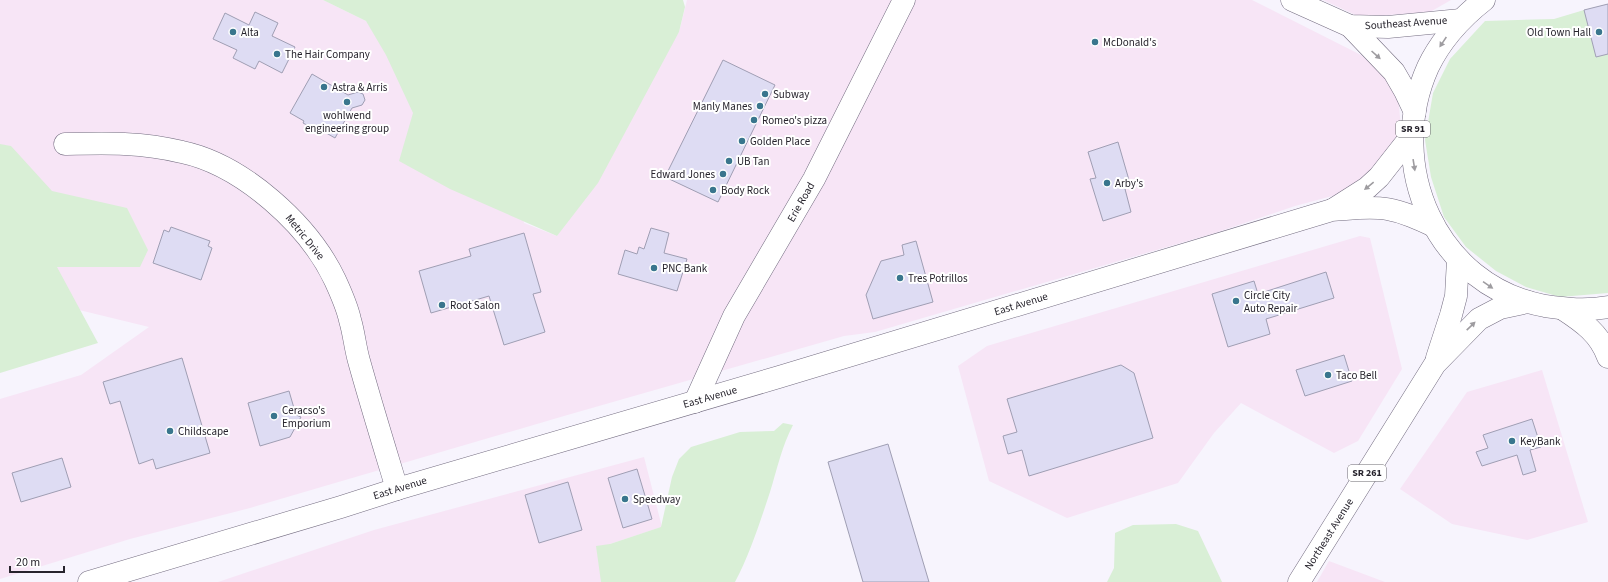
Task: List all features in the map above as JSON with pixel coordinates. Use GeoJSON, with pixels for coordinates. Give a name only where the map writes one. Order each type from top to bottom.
{"type":"FeatureCollection","features":[{"type":"Feature","properties":{"kind":"main road","name":"Erie Road"},"geometry":{"type":"LineString","coordinates":[[695,402],[737,310],[817,173],[904,0]]}},
{"type":"Feature","properties":{"kind":"main road","name":"Southeast Avenue"},"geometry":{"type":"LineString","coordinates":[[1292,0],[1350,26],[1394,72],[1405,90],[1415,112]]}},
{"type":"Feature","properties":{"kind":"main road","name":"Southeast Avenue"},"geometry":{"type":"LineString","coordinates":[[1350,26],[1388,27],[1472,8]]}},
{"type":"Feature","properties":{"kind":"main road","name":"SR 91"},"geometry":{"type":"LineString","coordinates":[[1472,8],[1448,35],[1428,66],[1415,112],[1412,135],[1413,161],[1418,183],[1434,226],[1458,260],[1493,288],[1528,302],[1562,309],[1584,323],[1596,333],[1608,357]]}},
{"type":"Feature","properties":{"kind":"main road","name":"East Avenue"},"geometry":{"type":"LineString","coordinates":[[1332,210],[1368,188],[1379,177],[1412,135]]}},
{"type":"Feature","properties":{"kind":"main road","name":"Metric Drive"},"geometry":{"type":"LineString","coordinates":[[65,144],[128,143],[182,152],[206,158],[228,170],[269,198],[293,219],[321,255],[335,279],[346,306],[359,360],[397,488]]}},
{"type":"Feature","properties":{"kind":"main road","name":"East Avenue"},"geometry":{"type":"LineString","coordinates":[[97,581],[341,507],[397,488],[695,402],[1332,210],[1366,208],[1387,209],[1411,215],[1434,226]]}},
{"type":"Feature","properties":{"kind":"main road","name":"Northeast Avenue"},"geometry":{"type":"LineString","coordinates":[[1435,364],[1456,296],[1458,260]]}},
{"type":"Feature","properties":{"kind":"main road","name":"Northeast Avenue"},"geometry":{"type":"LineString","coordinates":[[1299,582],[1435,364],[1479,319],[1500,308],[1528,302]]}},
{"type":"Feature","properties":{"kind":"main road"},"geometry":{"type":"LineString","coordinates":[[1562,309],[1586,310],[1608,307]]}},
{"type":"Feature","properties":{"kind":"shaded area"},"geometry":{"type":"Polygon","coordinates":[[[0,0],[323,0],[366,21],[523,217],[524,223],[557,236],[679,32],[687,0],[1252,0],[1361,55],[1384,75],[1398,95],[1401,128],[1390,154],[1368,181],[1336,195],[1295,206],[1215,233],[875,332],[844,336],[250,508],[130,539],[0,579],[0,399],[81,375],[149,327],[75,309],[0,316],[0,0]]]}},
{"type":"Feature","properties":{"kind":"shaded area"},"geometry":{"type":"Polygon","coordinates":[[[1323,0],[1451,0],[1430,12],[1360,17],[1323,0]]]}},
{"type":"Feature","properties":{"kind":"shaded area"},"geometry":{"type":"Polygon","coordinates":[[[1360,236],[1370,238],[1402,369],[1358,441],[1334,453],[1241,403],[1214,433],[1178,483],[1067,518],[989,481],[958,366],[987,346],[1360,236]]]}},
{"type":"Feature","properties":{"kind":"shaded area"},"geometry":{"type":"Polygon","coordinates":[[[1542,370],[1588,522],[1527,540],[1452,524],[1400,489],[1467,392],[1542,370]]]}},
{"type":"Feature","properties":{"kind":"shaded area"},"geometry":{"type":"Polygon","coordinates":[[[644,457],[662,527],[610,544],[608,582],[218,582],[374,530],[644,457]]]}},
{"type":"Feature","properties":{"kind":"shaded area"},"geometry":{"type":"Polygon","coordinates":[[[1329,561],[1385,582],[1317,582],[1329,561]]]}},
{"type":"Feature","properties":{"kind":"green space"},"geometry":{"type":"Polygon","coordinates":[[[323,0],[683,0],[685,7],[679,32],[598,183],[557,236],[450,189],[399,161],[413,113],[386,55],[366,21],[323,0]]]}},
{"type":"Feature","properties":{"kind":"green space"},"geometry":{"type":"Polygon","coordinates":[[[1584,10],[1596,57],[1608,54],[1608,293],[1560,297],[1526,287],[1496,271],[1466,247],[1444,217],[1431,177],[1425,140],[1433,93],[1450,59],[1485,21],[1554,19],[1584,10]]]}},
{"type":"Feature","properties":{"kind":"green space"},"geometry":{"type":"Polygon","coordinates":[[[0,144],[11,146],[52,191],[127,208],[148,250],[140,267],[57,267],[98,343],[0,373],[0,144]]]}},
{"type":"Feature","properties":{"kind":"green space"},"geometry":{"type":"Polygon","coordinates":[[[783,423],[793,425],[783,449],[754,538],[735,582],[601,582],[596,546],[610,544],[661,527],[672,477],[679,459],[691,447],[740,432],[774,431],[783,423]]]}},
{"type":"Feature","properties":{"kind":"green space"},"geometry":{"type":"Polygon","coordinates":[[[1176,524],[1198,531],[1222,582],[1107,582],[1114,568],[1115,533],[1133,525],[1176,524]]]}},
{"type":"Feature","properties":{"kind":"building","name":"Old Town Hall"},"geometry":{"type":"Polygon","coordinates":[[[1608,4],[1608,54],[1596,57],[1584,10],[1608,4]]]}},
{"type":"Feature","properties":{"kind":"building"},"geometry":{"type":"Polygon","coordinates":[[[255,12],[278,23],[272,36],[295,47],[282,73],[259,61],[255,69],[233,58],[237,50],[213,39],[225,13],[249,25],[255,12]]]}},
{"type":"Feature","properties":{"kind":"building"},"geometry":{"type":"Polygon","coordinates":[[[723,60],[775,85],[718,202],[665,177],[723,60]]]}},
{"type":"Feature","properties":{"kind":"building"},"geometry":{"type":"Polygon","coordinates":[[[312,74],[348,95],[358,92],[363,94],[365,100],[362,105],[352,108],[335,138],[321,130],[320,132],[303,123],[304,121],[290,113],[312,74]]]}},
{"type":"Feature","properties":{"kind":"building"},"geometry":{"type":"Polygon","coordinates":[[[1118,142],[1131,187],[1125,189],[1131,212],[1103,221],[1090,179],[1096,178],[1088,152],[1118,142]]]}},
{"type":"Feature","properties":{"kind":"building"},"geometry":{"type":"Polygon","coordinates":[[[171,227],[210,241],[208,246],[212,248],[201,280],[153,263],[164,230],[169,232],[171,227]]]}},
{"type":"Feature","properties":{"kind":"building"},"geometry":{"type":"Polygon","coordinates":[[[651,228],[669,233],[664,253],[687,259],[677,291],[618,274],[625,250],[637,254],[639,247],[644,249],[651,228]]]}},
{"type":"Feature","properties":{"kind":"building"},"geometry":{"type":"Polygon","coordinates":[[[524,233],[541,292],[533,294],[545,332],[504,345],[489,296],[431,313],[419,271],[471,256],[469,249],[524,233]]]}},
{"type":"Feature","properties":{"kind":"building","name":"Tres Potrillos"},"geometry":{"type":"Polygon","coordinates":[[[916,241],[933,302],[873,319],[866,295],[881,261],[904,255],[902,245],[916,241]]]}},
{"type":"Feature","properties":{"kind":"building"},"geometry":{"type":"Polygon","coordinates":[[[1326,272],[1334,298],[1266,319],[1270,334],[1228,347],[1212,294],[1254,281],[1258,294],[1326,272]]]}},
{"type":"Feature","properties":{"kind":"building"},"geometry":{"type":"Polygon","coordinates":[[[1344,355],[1352,381],[1305,396],[1296,370],[1344,355]]]}},
{"type":"Feature","properties":{"kind":"building"},"geometry":{"type":"Polygon","coordinates":[[[182,358],[210,453],[156,469],[153,459],[139,464],[120,401],[110,404],[103,382],[182,358]]]}},
{"type":"Feature","properties":{"kind":"building"},"geometry":{"type":"Polygon","coordinates":[[[1121,365],[1134,373],[1153,438],[1029,476],[1022,450],[1008,454],[1003,436],[1017,432],[1007,399],[1121,365]]]}},
{"type":"Feature","properties":{"kind":"building"},"geometry":{"type":"Polygon","coordinates":[[[289,391],[296,415],[301,417],[290,437],[260,446],[248,403],[289,391]]]}},
{"type":"Feature","properties":{"kind":"building","name":"KeyBank"},"geometry":{"type":"Polygon","coordinates":[[[1532,419],[1541,447],[1530,450],[1536,471],[1523,475],[1517,455],[1482,466],[1476,452],[1488,448],[1483,435],[1532,419]]]}},
{"type":"Feature","properties":{"kind":"building"},"geometry":{"type":"Polygon","coordinates":[[[888,444],[929,582],[863,582],[828,462],[888,444]]]}},
{"type":"Feature","properties":{"kind":"building"},"geometry":{"type":"Polygon","coordinates":[[[62,458],[71,487],[21,502],[12,473],[62,458]]]}},
{"type":"Feature","properties":{"kind":"building"},"geometry":{"type":"Polygon","coordinates":[[[637,469],[652,519],[623,528],[608,478],[637,469]]]}},
{"type":"Feature","properties":{"kind":"building"},"geometry":{"type":"Polygon","coordinates":[[[568,482],[582,530],[539,543],[525,495],[568,482]]]}},
{"type":"Feature","properties":{"kind":"place","name":"Alta"},"geometry":{"type":"Point","coordinates":[233,32]}},
{"type":"Feature","properties":{"kind":"place","name":"Old Town Hall"},"geometry":{"type":"Point","coordinates":[1599,32]}},
{"type":"Feature","properties":{"kind":"place","name":"McDonald's"},"geometry":{"type":"Point","coordinates":[1095,42]}},
{"type":"Feature","properties":{"kind":"place","name":"The Hair Company"},"geometry":{"type":"Point","coordinates":[277,54]}},
{"type":"Feature","properties":{"kind":"place","name":"Astra & Arris"},"geometry":{"type":"Point","coordinates":[324,87]}},
{"type":"Feature","properties":{"kind":"place","name":"Subway"},"geometry":{"type":"Point","coordinates":[765,94]}},
{"type":"Feature","properties":{"kind":"place","name":"wohlwend engineering group"},"geometry":{"type":"Point","coordinates":[347,102]}},
{"type":"Feature","properties":{"kind":"place","name":"Manly Manes"},"geometry":{"type":"Point","coordinates":[760,106]}},
{"type":"Feature","properties":{"kind":"place","name":"Romeo's pizza"},"geometry":{"type":"Point","coordinates":[754,120]}},
{"type":"Feature","properties":{"kind":"place","name":"Golden Place"},"geometry":{"type":"Point","coordinates":[742,141]}},
{"type":"Feature","properties":{"kind":"place","name":"UB Tan"},"geometry":{"type":"Point","coordinates":[729,161]}},
{"type":"Feature","properties":{"kind":"place","name":"Edward Jones"},"geometry":{"type":"Point","coordinates":[723,174]}},
{"type":"Feature","properties":{"kind":"place","name":"Arby's"},"geometry":{"type":"Point","coordinates":[1107,183]}},
{"type":"Feature","properties":{"kind":"place","name":"Body Rock"},"geometry":{"type":"Point","coordinates":[713,190]}},
{"type":"Feature","properties":{"kind":"place","name":"PNC Bank"},"geometry":{"type":"Point","coordinates":[654,268]}},
{"type":"Feature","properties":{"kind":"place","name":"Tres Potrillos"},"geometry":{"type":"Point","coordinates":[900,278]}},
{"type":"Feature","properties":{"kind":"place","name":"Circle City Auto Repair"},"geometry":{"type":"Point","coordinates":[1236,301]}},
{"type":"Feature","properties":{"kind":"place","name":"Root Salon"},"geometry":{"type":"Point","coordinates":[442,305]}},
{"type":"Feature","properties":{"kind":"place","name":"Taco Bell"},"geometry":{"type":"Point","coordinates":[1328,375]}},
{"type":"Feature","properties":{"kind":"place","name":"Ceracso's Emporium"},"geometry":{"type":"Point","coordinates":[274,416]}},
{"type":"Feature","properties":{"kind":"place","name":"Childscape"},"geometry":{"type":"Point","coordinates":[170,431]}},
{"type":"Feature","properties":{"kind":"place","name":"KeyBank"},"geometry":{"type":"Point","coordinates":[1512,441]}},
{"type":"Feature","properties":{"kind":"place","name":"Speedway"},"geometry":{"type":"Point","coordinates":[625,499]}}]}
